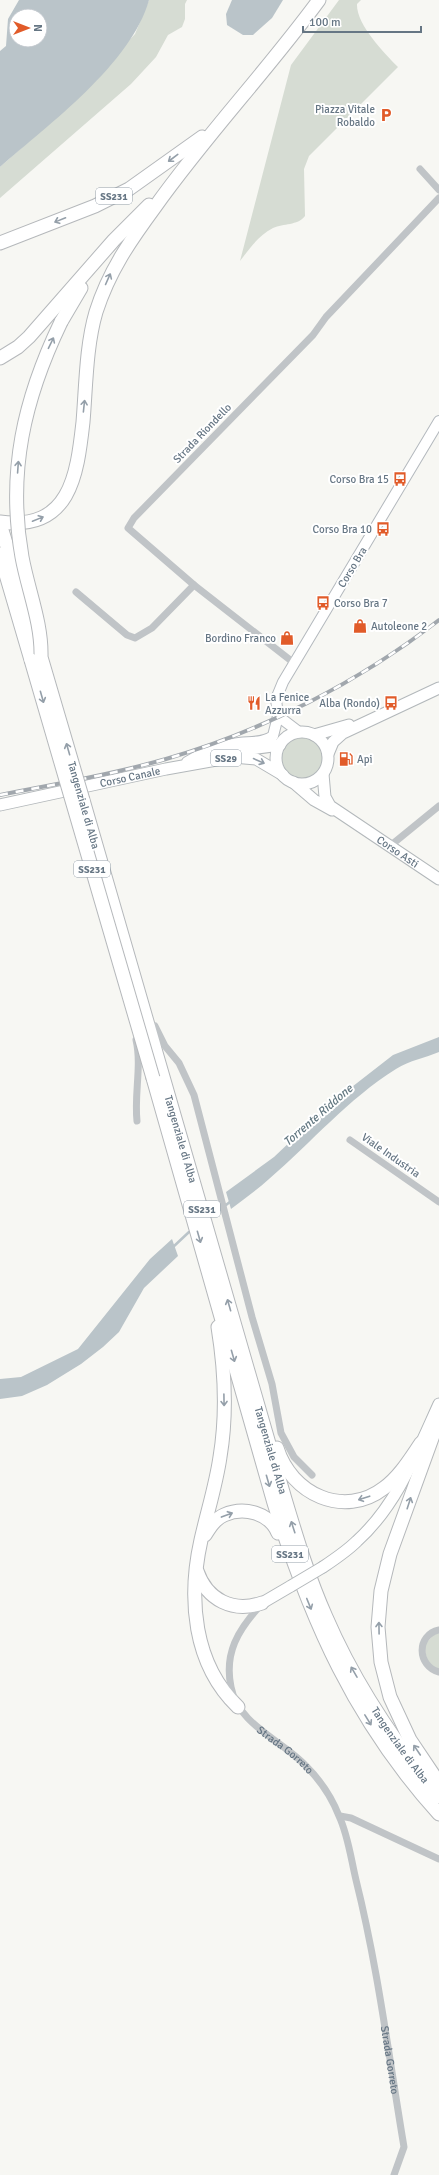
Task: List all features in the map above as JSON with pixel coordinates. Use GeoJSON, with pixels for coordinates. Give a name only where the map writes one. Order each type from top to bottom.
{"type":"FeatureCollection","features":[{"type":"Feature","properties":{"kind":"highway","name":"SS231"},"geometry":{"type":"LineString","coordinates":[[0,586],[21,645],[36,659],[42,638],[26,577],[19,540],[16,512],[18,462],[24,420],[40,369],[61,322],[77,295],[114,240],[178,175],[290,39],[319,0]]}},
{"type":"Feature","properties":{"kind":"highway","name":"SS231"},"geometry":{"type":"LineString","coordinates":[[0,243],[95,206],[129,189],[216,127]]}},
{"type":"Feature","properties":{"kind":"highway"},"geometry":{"type":"LineString","coordinates":[[0,523],[26,523],[41,519],[55,510],[72,486],[80,453],[90,346],[96,313],[114,267],[178,175]]}},
{"type":"Feature","properties":{"kind":"highway"},"geometry":{"type":"LineString","coordinates":[[0,358],[18,347],[51,314],[114,240]]}},
{"type":"Feature","properties":{"kind":"highway","name":"Tangenziale di Alba"},"geometry":{"type":"LineString","coordinates":[[0,523],[36,659],[158,1077],[240,1343],[305,1564],[326,1617],[345,1657],[381,1719],[439,1797]]}},
{"type":"Feature","properties":{"kind":"highway","name":"Tangenziale di Alba"},"geometry":{"type":"LineString","coordinates":[[0,554],[36,659]]}},
{"type":"Feature","properties":{"kind":"highway","name":"Tangenziale di Alba"},"geometry":{"type":"LineString","coordinates":[[158,1077],[207,1264],[274,1503],[294,1567],[335,1662],[350,1690],[392,1756],[439,1814]]}},
{"type":"Feature","properties":{"kind":"highway"},"geometry":{"type":"LineString","coordinates":[[207,1264],[222,1365],[224,1418],[220,1459],[200,1542],[194,1589],[195,1611],[198,1633],[207,1664],[223,1693],[238,1707]]}},
{"type":"Feature","properties":{"kind":"highway"},"geometry":{"type":"LineString","coordinates":[[240,1343],[266,1409],[280,1456],[293,1478],[314,1495],[326,1500],[341,1503],[355,1501],[371,1496],[384,1488],[396,1477],[405,1467],[421,1443]]}},
{"type":"Feature","properties":{"kind":"highway"},"geometry":{"type":"LineString","coordinates":[[439,1419],[390,1554],[381,1591],[378,1627],[381,1662],[390,1697],[410,1740],[439,1783]]}},
{"type":"Feature","properties":{"kind":"highway"},"geometry":{"type":"LineString","coordinates":[[200,1542],[211,1526],[225,1514],[237,1512],[259,1514],[269,1519],[275,1526],[294,1567]]}},
{"type":"Feature","properties":{"kind":"highway"},"geometry":{"type":"LineString","coordinates":[[197,1570],[205,1588],[218,1600],[237,1606],[262,1603]]}},
{"type":"Feature","properties":{"kind":"main road"},"geometry":{"type":"LineString","coordinates":[[328,754],[324,742],[314,735],[299,732],[288,736],[280,745],[276,757],[288,778],[308,783],[323,774],[333,742],[343,732],[439,688]]}},
{"type":"Feature","properties":{"kind":"main road"},"geometry":{"type":"LineString","coordinates":[[314,735],[377,717]]}},
{"type":"Feature","properties":{"kind":"main road","name":"Corso Canale"},"geometry":{"type":"LineString","coordinates":[[166,769],[187,762],[232,751],[280,745]]}},
{"type":"Feature","properties":{"kind":"main road","name":"Corso Canale"},"geometry":{"type":"LineString","coordinates":[[0,805],[85,788],[166,769],[233,757],[247,757],[256,759],[288,778]]}},
{"type":"Feature","properties":{"kind":"main road","name":"Corso Asti"},"geometry":{"type":"LineString","coordinates":[[323,774],[325,797],[330,806],[439,879]]}},
{"type":"Feature","properties":{"kind":"main road","name":"Corso Asti"},"geometry":{"type":"LineString","coordinates":[[288,778],[314,800],[356,824]]}},
{"type":"Feature","properties":{"kind":"main road","name":"Strada Gorreto"},"geometry":{"type":"LineString","coordinates":[[262,1603],[323,1567],[358,1540],[386,1508],[401,1485],[439,1404]]}},
{"type":"Feature","properties":{"kind":"street"},"geometry":{"type":"LineString","coordinates":[[420,169],[439,190]]}},
{"type":"Feature","properties":{"kind":"street","name":"Strada Riondello"},"geometry":{"type":"LineString","coordinates":[[294,663],[194,585],[128,528],[134,518],[313,335],[326,317],[439,198]]}},
{"type":"Feature","properties":{"kind":"street","name":"Corso Bra"},"geometry":{"type":"LineString","coordinates":[[187,762],[218,747],[269,739],[276,731],[278,716],[276,698],[294,663],[439,421]]}},
{"type":"Feature","properties":{"kind":"street"},"geometry":{"type":"LineString","coordinates":[[76,592],[127,635],[135,638],[152,628],[194,585]]}},
{"type":"Feature","properties":{"kind":"street"},"geometry":{"type":"LineString","coordinates":[[278,716],[299,732]]}},
{"type":"Feature","properties":{"kind":"street"},"geometry":{"type":"LineString","coordinates":[[85,788],[157,1033],[179,1063],[188,1080],[222,1195],[252,1316],[272,1384],[281,1433],[294,1458],[312,1475]]}},
{"type":"Feature","properties":{"kind":"street"},"geometry":{"type":"LineString","coordinates":[[64,792],[138,1051],[135,1101],[137,1121]]}},
{"type":"Feature","properties":{"kind":"street"},"geometry":{"type":"LineString","coordinates":[[390,846],[439,806]]}},
{"type":"Feature","properties":{"kind":"street","name":"Viale Industria"},"geometry":{"type":"LineString","coordinates":[[350,1140],[439,1202]]}},
{"type":"Feature","properties":{"kind":"street","name":"Strada Gorreto"},"geometry":{"type":"LineString","coordinates":[[262,1603],[238,1633],[231,1652],[229,1673],[231,1688],[238,1707],[253,1723],[306,1765],[324,1788],[340,1816],[365,1915],[404,2147],[394,2175]]}},
{"type":"Feature","properties":{"kind":"street"},"geometry":{"type":"LineString","coordinates":[[439,1630],[428,1635],[424,1640],[422,1654],[428,1666],[439,1672]]}},
{"type":"Feature","properties":{"kind":"street"},"geometry":{"type":"LineString","coordinates":[[340,1816],[352,1818],[439,1859]]}},
{"type":"Feature","properties":{"kind":"shaded area"},"geometry":{"type":"Polygon","coordinates":[[[19,0],[149,0],[139,24],[125,47],[107,70],[64,112],[0,167],[0,51],[6,46],[8,19],[8,48],[48,48],[48,8],[14,8],[19,0]]]}},
{"type":"Feature","properties":{"kind":"shaded area"},"geometry":{"type":"Polygon","coordinates":[[[149,0],[187,0],[185,4],[185,19],[182,27],[168,35],[156,57],[131,84],[0,198],[0,167],[62,112],[135,34],[149,0]]]}},
{"type":"Feature","properties":{"kind":"shaded area"},"geometry":{"type":"Polygon","coordinates":[[[232,0],[283,0],[272,18],[253,35],[243,35],[227,25],[226,14],[232,0]]]}},
{"type":"Feature","properties":{"kind":"shaded area"},"geometry":{"type":"Polygon","coordinates":[[[339,0],[361,0],[357,4],[361,20],[372,38],[398,67],[309,156],[304,169],[305,216],[298,221],[277,226],[268,231],[255,243],[240,261],[291,65],[339,0]]]}},
{"type":"Feature","properties":{"kind":"shaded area"},"geometry":{"type":"Polygon","coordinates":[[[298,737],[306,737],[314,740],[320,746],[323,758],[320,770],[314,776],[306,779],[298,779],[290,776],[284,770],[281,762],[281,754],[284,746],[290,740],[298,737]]]}},
{"type":"Feature","properties":{"kind":"shaded area"},"geometry":{"type":"Polygon","coordinates":[[[439,1037],[439,1052],[401,1066],[379,1081],[346,1107],[285,1165],[255,1191],[231,1209],[226,1192],[274,1157],[330,1104],[393,1055],[439,1037]]]}},
{"type":"Feature","properties":{"kind":"shaded area"},"geometry":{"type":"Polygon","coordinates":[[[172,1239],[178,1256],[144,1288],[119,1332],[103,1347],[81,1364],[47,1385],[22,1396],[0,1399],[0,1379],[21,1377],[78,1349],[150,1259],[172,1239]]]}},
{"type":"Feature","properties":{"kind":"shaded area"},"geometry":{"type":"Polygon","coordinates":[[[439,1633],[439,1671],[428,1664],[424,1646],[433,1635],[439,1633]]]}},
{"type":"Feature","properties":{"kind":"waterway","name":"Torrente Riddone"},"geometry":{"type":"LineString","coordinates":[[216,1213],[231,1201]]}},
{"type":"Feature","properties":{"kind":"waterway","name":"Torrente Riddone"},"geometry":{"type":"LineString","coordinates":[[172,1248],[189,1232]]}},
{"type":"Feature","properties":{"kind":"railway"},"geometry":{"type":"LineString","coordinates":[[0,795],[145,765],[202,748],[238,734],[274,719],[343,684],[408,643],[439,620]]}},
{"type":"Feature","properties":{"kind":"place","name":"Piazza Vitale Robaldo"},"geometry":{"type":"Point","coordinates":[386,115]}},
{"type":"Feature","properties":{"kind":"place","name":"Corso Bra 15"},"geometry":{"type":"Point","coordinates":[400,479]}},
{"type":"Feature","properties":{"kind":"place","name":"Corso Bra 10"},"geometry":{"type":"Point","coordinates":[383,529]}},
{"type":"Feature","properties":{"kind":"place","name":"Corso Bra 7"},"geometry":{"type":"Point","coordinates":[323,603]}},
{"type":"Feature","properties":{"kind":"place","name":"Autoleone 2"},"geometry":{"type":"Point","coordinates":[360,626]}},
{"type":"Feature","properties":{"kind":"place","name":"Bordino Franco"},"geometry":{"type":"Point","coordinates":[287,638]}},
{"type":"Feature","properties":{"kind":"place","name":"La Fenice Azzurra"},"geometry":{"type":"Point","coordinates":[254,703]}},
{"type":"Feature","properties":{"kind":"place","name":"Alba (Rondo)"},"geometry":{"type":"Point","coordinates":[391,703]}},
{"type":"Feature","properties":{"kind":"place","name":"Api"},"geometry":{"type":"Point","coordinates":[346,759]}}]}
